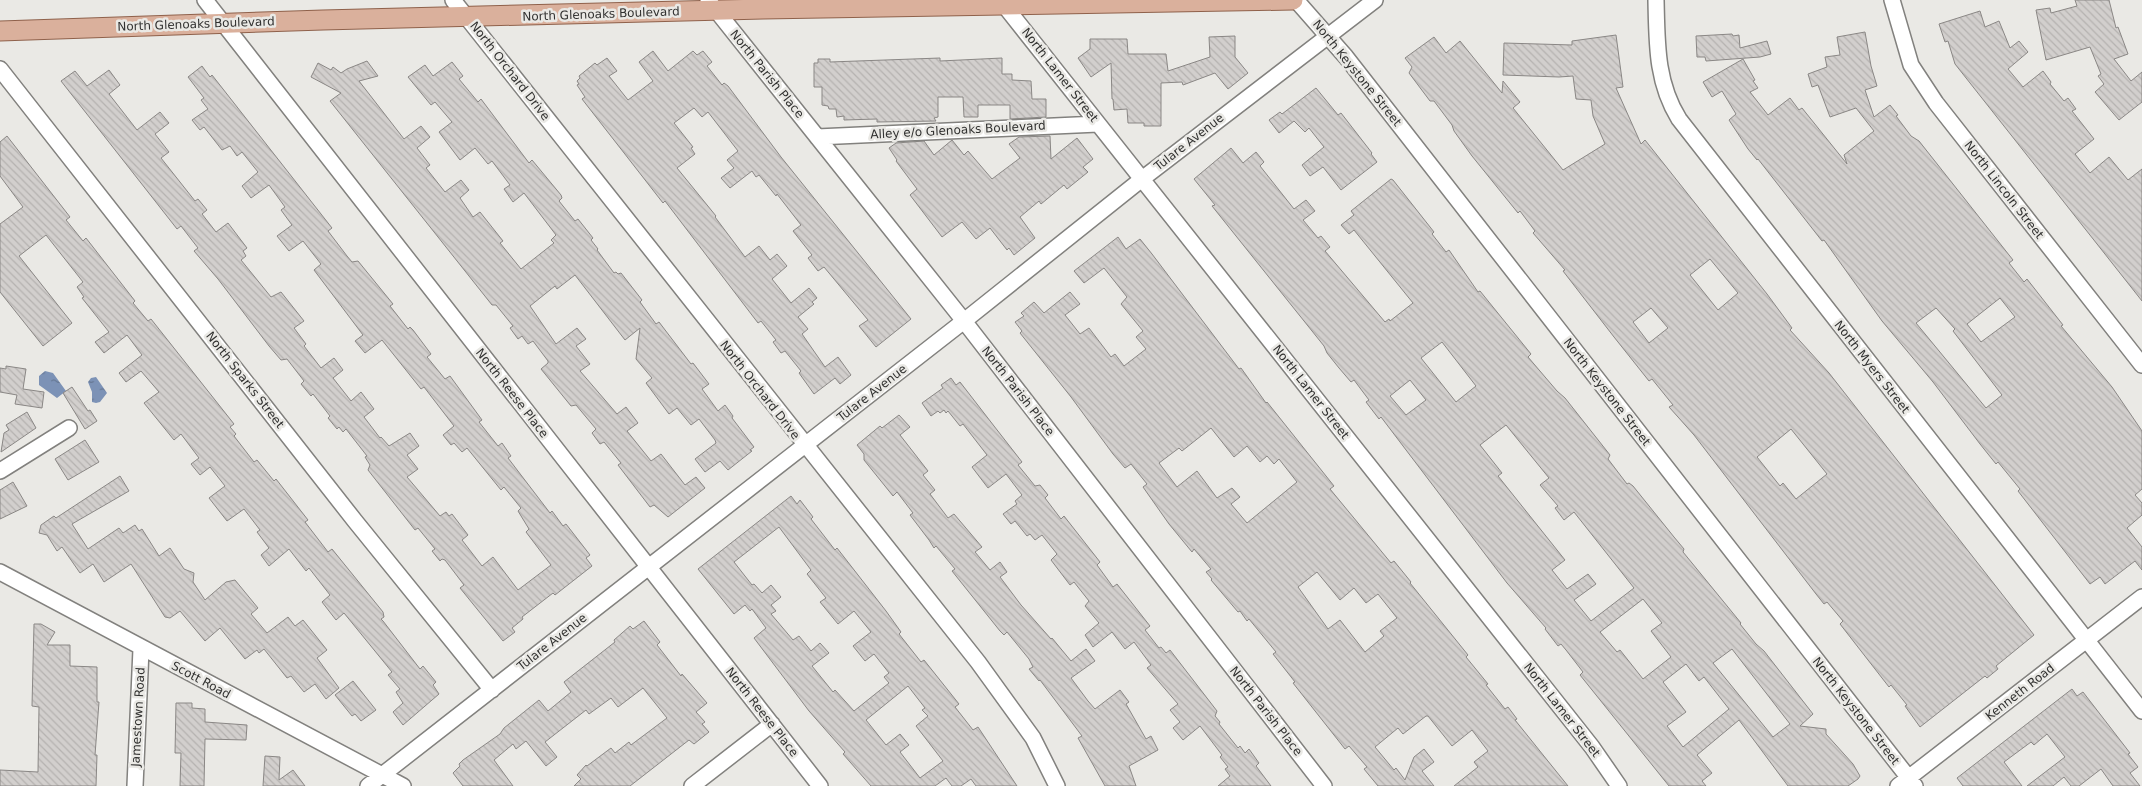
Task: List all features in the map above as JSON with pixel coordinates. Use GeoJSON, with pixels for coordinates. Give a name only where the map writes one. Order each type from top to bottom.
{"type":"FeatureCollection","features":[{"type":"Feature","properties":{"kind":"main road","name":"North Glenoaks Boulevard"},"geometry":{"type":"LineString","coordinates":[[0,31],[467,17],[712,5],[1294,0]]}},
{"type":"Feature","properties":{"kind":"street","name":"North Reese Place"},"geometry":{"type":"LineString","coordinates":[[205,0],[820,786]]}},
{"type":"Feature","properties":{"kind":"street","name":"North Orchard Drive"},"geometry":{"type":"LineString","coordinates":[[453,0],[978,662],[1033,738],[1057,786]]}},
{"type":"Feature","properties":{"kind":"street","name":"North Keystone Street"},"geometry":{"type":"LineString","coordinates":[[1294,0],[1328,35],[1907,783]]}},
{"type":"Feature","properties":{"kind":"street","name":"Tulare Avenue"},"geometry":{"type":"LineString","coordinates":[[368,786],[964,321],[1142,178],[1375,0]]}},
{"type":"Feature","properties":{"kind":"street","name":"North Myers Street"},"geometry":{"type":"LineString","coordinates":[[1656,0],[1660,71],[1666,93],[1679,119],[2142,711]]}},
{"type":"Feature","properties":{"kind":"street","name":"North Lincoln Street"},"geometry":{"type":"LineString","coordinates":[[1892,0],[1911,65],[1936,103],[2142,365]]}},
{"type":"Feature","properties":{"kind":"street","name":"North Lamer Street"},"geometry":{"type":"LineString","coordinates":[[1002,3],[1592,747],[1620,786]]}},
{"type":"Feature","properties":{"kind":"street","name":"North Parish Place"},"geometry":{"type":"LineString","coordinates":[[712,5],[964,321],[1324,786]]}},
{"type":"Feature","properties":{"kind":"street","name":"North Sparks Street"},"geometry":{"type":"LineString","coordinates":[[0,68],[355,521],[492,690]]}},
{"type":"Feature","properties":{"kind":"street","name":"Alley e/o Glenoaks Boulevard"},"geometry":{"type":"LineString","coordinates":[[817,137],[1098,124]]}},
{"type":"Feature","properties":{"kind":"street"},"geometry":{"type":"LineString","coordinates":[[0,471],[70,428]]}},
{"type":"Feature","properties":{"kind":"street","name":"Scott Road"},"geometry":{"type":"LineString","coordinates":[[0,572],[141,649],[403,786]]}},
{"type":"Feature","properties":{"kind":"street","name":"Kenneth Road"},"geometry":{"type":"LineString","coordinates":[[1907,783],[2142,597]]}},
{"type":"Feature","properties":{"kind":"street","name":"Jamestown Road"},"geometry":{"type":"LineString","coordinates":[[135,786],[141,649]]}},
{"type":"Feature","properties":{"kind":"street"},"geometry":{"type":"LineString","coordinates":[[692,786],[772,724]]}},
{"type":"Feature","properties":{"kind":"water"},"geometry":{"type":"Polygon","coordinates":[[[45,371],[53,373],[66,391],[57,398],[39,385],[39,376],[45,371]]]}},
{"type":"Feature","properties":{"kind":"water"},"geometry":{"type":"Polygon","coordinates":[[[96,377],[107,393],[100,402],[96,403],[92,402],[92,392],[88,382],[91,378],[96,377]]]}},
{"type":"Feature","properties":{"kind":"building"},"geometry":{"type":"Polygon","coordinates":[[[2075,0],[2109,0],[2116,28],[2118,27],[2128,54],[2114,59],[2131,81],[2142,72],[2142,102],[2119,120],[2095,92],[2104,84],[2098,76],[2101,74],[2090,47],[2046,60],[2036,10],[2050,8],[2051,13],[2077,6],[2075,0]]]}},
{"type":"Feature","properties":{"kind":"building"},"geometry":{"type":"Polygon","coordinates":[[[1980,11],[1985,27],[1999,21],[2010,48],[2019,41],[2028,52],[2008,69],[2023,87],[2043,71],[2051,82],[2050,84],[2064,101],[2068,98],[2076,109],[2072,111],[2094,139],[2075,154],[2090,173],[2109,157],[2128,180],[2142,169],[2142,301],[1955,64],[1948,41],[1945,42],[1939,24],[1980,11]]]}},
{"type":"Feature","properties":{"kind":"building"},"geometry":{"type":"Polygon","coordinates":[[[1865,32],[1871,66],[1877,86],[1865,90],[1874,117],[1890,105],[1911,136],[1919,141],[2013,260],[2009,263],[2024,282],[2027,279],[2063,325],[2061,326],[2112,387],[2142,431],[2142,489],[2135,495],[2142,503],[2142,515],[2127,528],[2142,547],[2142,570],[2135,561],[2105,584],[2100,577],[2090,584],[2018,491],[2020,489],[1980,444],[1933,382],[1882,321],[1824,240],[1822,241],[1758,159],[1748,149],[1729,120],[1736,114],[1722,91],[1712,97],[1703,82],[1743,59],[1758,88],[1750,92],[1768,115],[1790,98],[1799,110],[1802,108],[1847,164],[1844,155],[1874,131],[1856,108],[1830,117],[1818,85],[1812,87],[1808,74],[1827,67],[1825,57],[1840,55],[1837,37],[1865,32]],[[2000,298],[1967,324],[1981,342],[2015,317],[2000,298]],[[1936,308],[1916,323],[1986,408],[2002,395],[1953,331],[1955,329],[1936,308]]]}},
{"type":"Feature","properties":{"kind":"building"},"geometry":{"type":"Polygon","coordinates":[[[1732,34],[1733,36],[1739,35],[1740,48],[1767,41],[1771,54],[1760,57],[1706,61],[1705,57],[1697,57],[1696,36],[1732,34]]]}},
{"type":"Feature","properties":{"kind":"building"},"geometry":{"type":"Polygon","coordinates":[[[1616,35],[1623,87],[1616,88],[1641,144],[1645,140],[1767,294],[1792,328],[1790,330],[1829,373],[2034,635],[1996,666],[1998,669],[1987,678],[1985,676],[1920,727],[1905,706],[1907,705],[1891,685],[1889,687],[1840,624],[1843,621],[1827,602],[1824,604],[1816,594],[1694,435],[1669,407],[1673,405],[1652,379],[1649,381],[1563,271],[1565,270],[1533,233],[1535,231],[1520,211],[1518,213],[1472,156],[1434,101],[1430,101],[1409,73],[1412,67],[1405,58],[1434,37],[1446,53],[1460,41],[1502,93],[1503,81],[1520,102],[1513,108],[1563,170],[1605,144],[1593,116],[1591,100],[1576,99],[1573,76],[1503,75],[1504,43],[1572,45],[1572,41],[1616,35]],[[1710,259],[1690,275],[1718,310],[1738,293],[1710,259]],[[1651,308],[1633,322],[1649,343],[1668,328],[1651,308]],[[1791,429],[1757,457],[1780,486],[1783,483],[1796,499],[1827,474],[1791,429]]]}},
{"type":"Feature","properties":{"kind":"building"},"geometry":{"type":"Polygon","coordinates":[[[1235,36],[1235,57],[1248,73],[1228,89],[1215,73],[1183,85],[1182,82],[1161,83],[1161,126],[1144,126],[1144,123],[1128,123],[1127,109],[1114,110],[1111,63],[1091,77],[1078,58],[1090,49],[1090,39],[1127,39],[1128,54],[1166,54],[1168,71],[1210,57],[1209,37],[1235,36]]]}},
{"type":"Feature","properties":{"kind":"building"},"geometry":{"type":"Polygon","coordinates":[[[653,51],[668,71],[693,51],[697,55],[703,51],[712,62],[707,66],[722,85],[724,83],[728,86],[781,157],[911,319],[876,347],[859,326],[868,320],[824,267],[818,271],[808,258],[812,255],[793,231],[801,225],[777,194],[776,196],[759,175],[756,177],[752,171],[730,188],[721,178],[734,168],[727,160],[738,151],[708,112],[702,117],[694,108],[674,123],[693,147],[691,148],[695,154],[677,168],[716,216],[745,257],[759,246],[770,260],[777,254],[787,266],[772,279],[791,303],[809,288],[817,298],[812,302],[814,304],[798,317],[808,329],[802,334],[825,367],[838,357],[851,375],[840,384],[835,378],[814,394],[799,373],[801,371],[785,351],[781,353],[773,342],[776,340],[761,321],[758,323],[665,201],[663,203],[582,99],[585,97],[577,85],[579,84],[577,81],[580,78],[579,76],[595,63],[597,65],[607,58],[617,71],[609,76],[628,100],[653,81],[639,62],[653,51]]]}},
{"type":"Feature","properties":{"kind":"building"},"geometry":{"type":"Polygon","coordinates":[[[940,58],[940,61],[1002,58],[1002,74],[1012,74],[1012,80],[1031,81],[1032,99],[1046,99],[1046,117],[1010,119],[1010,105],[978,105],[978,117],[964,117],[963,97],[938,97],[938,117],[934,118],[936,121],[877,122],[877,119],[844,120],[844,116],[837,117],[836,109],[829,109],[828,106],[822,105],[822,87],[814,87],[814,63],[818,63],[818,59],[830,59],[830,62],[940,58]]]}},
{"type":"Feature","properties":{"kind":"building"},"geometry":{"type":"Polygon","coordinates":[[[367,61],[378,76],[359,81],[404,139],[421,126],[430,137],[417,148],[430,165],[426,168],[445,192],[461,180],[469,190],[460,198],[473,217],[480,212],[503,241],[500,243],[521,269],[554,243],[551,240],[556,235],[524,193],[513,202],[504,189],[510,185],[492,161],[488,164],[475,148],[460,160],[439,132],[452,122],[435,102],[431,105],[408,77],[425,65],[433,76],[452,62],[463,76],[459,79],[478,102],[481,99],[529,163],[532,160],[561,195],[562,198],[559,201],[575,221],[578,219],[593,238],[591,240],[597,250],[614,273],[621,273],[642,300],[640,302],[656,324],[659,322],[691,364],[693,363],[709,384],[702,389],[718,411],[725,405],[733,416],[732,418],[754,447],[750,450],[752,451],[728,470],[720,461],[705,472],[695,459],[716,443],[715,440],[699,419],[691,425],[677,408],[669,414],[646,383],[652,378],[636,359],[640,328],[625,340],[575,275],[557,289],[555,286],[530,306],[556,344],[577,328],[586,339],[576,346],[590,364],[580,371],[617,414],[626,407],[638,423],[627,431],[651,461],[661,454],[685,485],[696,477],[705,488],[668,517],[654,505],[650,507],[618,465],[621,463],[604,442],[600,444],[592,433],[596,429],[576,405],[571,406],[541,369],[548,361],[533,341],[528,344],[522,336],[518,339],[510,328],[513,326],[496,305],[492,305],[330,101],[341,93],[311,77],[318,63],[331,70],[333,67],[341,73],[367,61]]]}},
{"type":"Feature","properties":{"kind":"building"},"geometry":{"type":"Polygon","coordinates":[[[202,66],[210,77],[212,75],[332,228],[328,231],[347,256],[352,262],[358,261],[393,304],[390,306],[408,329],[410,327],[413,330],[431,354],[427,357],[445,379],[450,376],[482,420],[479,422],[498,446],[502,443],[511,456],[508,458],[550,513],[552,511],[563,526],[566,524],[590,555],[586,558],[592,566],[555,595],[553,593],[522,617],[523,619],[512,628],[515,632],[503,641],[460,588],[464,585],[445,560],[442,559],[440,561],[432,551],[435,549],[418,528],[415,530],[368,470],[370,465],[365,457],[367,456],[346,429],[343,432],[339,427],[337,429],[328,418],[330,416],[313,394],[311,396],[301,384],[304,381],[287,359],[281,360],[269,346],[194,251],[198,248],[181,226],[177,229],[61,81],[75,71],[87,86],[109,70],[120,85],[109,94],[137,130],[160,112],[169,123],[155,134],[169,152],[161,158],[195,201],[198,199],[207,210],[202,214],[216,232],[228,223],[247,248],[243,251],[246,256],[241,260],[271,297],[281,292],[304,321],[294,328],[306,344],[304,346],[321,368],[334,358],[343,370],[333,378],[351,401],[361,392],[374,409],[364,417],[380,438],[389,446],[410,433],[419,446],[407,455],[418,469],[407,477],[440,516],[446,512],[449,516],[452,514],[468,535],[462,540],[482,566],[493,557],[518,590],[551,565],[526,532],[529,529],[518,511],[521,508],[504,487],[501,490],[467,448],[462,452],[454,443],[451,445],[443,435],[454,426],[424,387],[421,389],[382,340],[365,353],[355,341],[363,335],[314,270],[321,264],[303,241],[289,251],[277,236],[292,225],[281,210],[285,207],[269,185],[251,198],[242,186],[258,172],[242,152],[237,156],[230,146],[222,150],[204,127],[200,130],[192,120],[208,109],[201,100],[204,98],[188,77],[202,66]]]}},
{"type":"Feature","properties":{"kind":"building"},"geometry":{"type":"Polygon","coordinates":[[[1316,88],[1338,115],[1341,113],[1377,162],[1341,190],[1323,167],[1310,176],[1302,165],[1324,147],[1309,128],[1305,132],[1294,121],[1279,133],[1269,120],[1280,112],[1282,114],[1316,88]]]}},
{"type":"Feature","properties":{"kind":"building"},"geometry":{"type":"Polygon","coordinates":[[[7,136],[70,217],[66,220],[83,241],[86,238],[135,301],[133,303],[148,321],[151,319],[234,424],[230,427],[236,434],[234,436],[254,462],[257,460],[274,481],[276,479],[308,520],[305,522],[328,552],[332,549],[383,612],[384,617],[381,619],[420,669],[423,666],[436,682],[433,685],[439,694],[403,725],[393,712],[403,703],[396,692],[400,689],[388,675],[392,672],[344,613],[336,620],[322,602],[330,595],[309,568],[306,571],[289,549],[269,566],[261,555],[269,548],[257,532],[260,530],[244,509],[227,521],[209,498],[225,486],[210,467],[200,475],[191,464],[199,458],[181,434],[174,440],[144,403],[159,392],[141,371],[126,382],[119,373],[142,355],[127,335],[104,353],[95,342],[109,332],[82,298],[84,297],[77,287],[83,282],[46,235],[19,256],[72,323],[43,346],[0,292],[0,224],[23,207],[0,176],[0,142],[7,136]]]}},
{"type":"Feature","properties":{"kind":"building"},"geometry":{"type":"Polygon","coordinates":[[[1050,136],[1051,159],[1077,138],[1093,159],[1083,167],[1088,172],[1067,189],[1064,185],[1041,204],[1039,201],[1020,217],[1035,238],[1014,255],[1009,248],[1007,250],[990,228],[976,239],[962,222],[942,237],[910,195],[917,189],[896,161],[889,148],[896,143],[924,141],[934,155],[952,140],[964,155],[968,151],[992,179],[1020,158],[1009,144],[1019,137],[1050,136]]]}},
{"type":"Feature","properties":{"kind":"building"},"geometry":{"type":"Polygon","coordinates":[[[1231,148],[1243,163],[1256,152],[1264,162],[1260,166],[1294,209],[1306,200],[1315,211],[1303,220],[1318,238],[1321,236],[1330,247],[1325,251],[1385,322],[1389,319],[1390,321],[1413,303],[1354,230],[1349,234],[1341,225],[1354,215],[1351,211],[1391,179],[1393,180],[1434,232],[1432,234],[1446,252],[1449,250],[1478,292],[1480,291],[1531,354],[1528,357],[1565,398],[1610,455],[1608,459],[1627,484],[1629,483],[1633,486],[1684,549],[1683,552],[1813,714],[1800,726],[1826,729],[1826,734],[1853,764],[1860,776],[1858,779],[1848,786],[1788,786],[1739,720],[1697,755],[1712,773],[1702,781],[1706,786],[1669,786],[1580,675],[1583,672],[1566,650],[1561,644],[1558,646],[1546,628],[1507,583],[1381,417],[1379,419],[1366,402],[1369,400],[1354,380],[1351,382],[1327,353],[1324,346],[1212,206],[1215,205],[1194,179],[1231,148]],[[1442,342],[1421,358],[1456,402],[1476,386],[1442,342]],[[1410,380],[1390,396],[1406,415],[1426,400],[1410,380]],[[1506,425],[1480,445],[1502,473],[1498,476],[1565,560],[1552,570],[1567,589],[1588,574],[1596,584],[1574,600],[1591,621],[1634,588],[1574,512],[1564,520],[1555,508],[1558,506],[1540,485],[1549,478],[1506,425]],[[1643,599],[1600,632],[1617,652],[1620,650],[1643,679],[1671,657],[1651,631],[1662,623],[1643,599]],[[1732,649],[1713,663],[1773,737],[1790,724],[1732,649]],[[1686,664],[1663,682],[1686,712],[1667,726],[1683,747],[1729,709],[1704,677],[1699,681],[1686,664]]]}},
{"type":"Feature","properties":{"kind":"building"},"geometry":{"type":"Polygon","coordinates":[[[1118,237],[1126,249],[1140,239],[1239,369],[1241,368],[1266,403],[1334,486],[1330,489],[1391,563],[1394,561],[1411,582],[1468,655],[1466,657],[1488,684],[1486,685],[1505,709],[1508,707],[1517,719],[1515,720],[1568,786],[1454,786],[1478,767],[1474,762],[1488,751],[1472,730],[1452,746],[1428,716],[1426,716],[1403,734],[1398,728],[1375,747],[1405,780],[1414,757],[1424,749],[1434,762],[1422,771],[1434,786],[1378,786],[1364,769],[1367,767],[1349,746],[1345,749],[1293,683],[1295,682],[1273,654],[1276,652],[1249,619],[1247,621],[1240,611],[1238,612],[1211,580],[1206,572],[1211,569],[1194,549],[1192,552],[1169,524],[1143,487],[1147,484],[1131,464],[1125,468],[1113,454],[1020,333],[1022,331],[1015,322],[1024,316],[1021,313],[1034,302],[1044,313],[1070,292],[1080,304],[1065,315],[1080,334],[1089,328],[1111,357],[1115,354],[1124,366],[1146,349],[1136,337],[1143,331],[1121,304],[1127,297],[1104,268],[1084,283],[1074,271],[1118,237]],[[1211,428],[1182,451],[1179,448],[1159,463],[1177,487],[1197,471],[1217,498],[1232,488],[1240,497],[1231,504],[1247,523],[1297,482],[1279,459],[1274,464],[1267,456],[1260,462],[1247,446],[1234,457],[1211,428]],[[1317,572],[1298,587],[1328,629],[1340,620],[1365,652],[1384,636],[1380,631],[1397,618],[1378,594],[1366,603],[1354,588],[1340,600],[1317,572]]]}},
{"type":"Feature","properties":{"kind":"building"},"geometry":{"type":"Polygon","coordinates":[[[6,366],[26,369],[23,389],[44,392],[42,408],[15,404],[17,395],[0,392],[0,368],[6,369],[6,366]]]}},
{"type":"Feature","properties":{"kind":"building"},"geometry":{"type":"Polygon","coordinates":[[[951,378],[956,385],[960,382],[1022,462],[1018,465],[1035,486],[1040,485],[1048,495],[1045,498],[1061,519],[1064,516],[1100,562],[1097,565],[1113,587],[1117,584],[1150,626],[1145,630],[1159,648],[1161,647],[1166,653],[1170,650],[1217,711],[1215,716],[1220,722],[1219,724],[1238,748],[1240,746],[1245,753],[1249,749],[1259,763],[1256,766],[1271,786],[1218,786],[1230,776],[1225,769],[1228,767],[1220,757],[1222,755],[1200,726],[1183,740],[1173,728],[1180,722],[1170,710],[1178,704],[1147,668],[1151,665],[1134,642],[1125,649],[1112,632],[1093,647],[1085,635],[1099,623],[1085,606],[1089,601],[1074,582],[1070,585],[1051,560],[1057,554],[1042,535],[1035,540],[1030,534],[1027,536],[1015,521],[1011,524],[1003,514],[1017,504],[1015,501],[1022,495],[1006,474],[988,488],[972,467],[987,455],[963,424],[960,426],[948,411],[946,413],[944,410],[940,413],[938,411],[931,416],[922,403],[943,388],[941,385],[951,378]]]}},
{"type":"Feature","properties":{"kind":"building"},"geometry":{"type":"Polygon","coordinates":[[[72,387],[97,421],[85,429],[63,393],[72,387]]]}},
{"type":"Feature","properties":{"kind":"building"},"geometry":{"type":"Polygon","coordinates":[[[27,412],[36,428],[1,452],[4,433],[9,430],[6,425],[27,412]]]}},
{"type":"Feature","properties":{"kind":"building"},"geometry":{"type":"Polygon","coordinates":[[[899,415],[910,427],[900,435],[928,471],[923,475],[935,490],[930,494],[948,518],[954,514],[982,547],[975,552],[990,570],[1000,562],[1007,572],[1000,577],[1021,605],[1071,661],[1086,649],[1095,661],[1071,678],[1088,701],[1095,709],[1120,690],[1129,702],[1126,704],[1146,739],[1151,736],[1158,750],[1129,766],[1136,786],[1105,786],[1078,738],[1082,736],[1040,680],[1029,669],[1033,667],[1029,659],[1007,632],[1004,635],[1000,631],[952,571],[955,569],[936,546],[934,548],[910,515],[913,513],[897,492],[893,496],[864,460],[864,454],[857,445],[880,426],[882,428],[899,415]]]}},
{"type":"Feature","properties":{"kind":"building"},"geometry":{"type":"Polygon","coordinates":[[[85,440],[99,462],[68,480],[55,459],[85,440]]]}},
{"type":"Feature","properties":{"kind":"building"},"geometry":{"type":"Polygon","coordinates":[[[120,476],[129,491],[72,524],[88,549],[119,528],[123,533],[135,525],[139,531],[142,529],[159,556],[170,548],[184,569],[194,573],[193,582],[205,600],[226,582],[235,580],[258,608],[251,614],[267,633],[288,617],[295,626],[303,620],[327,650],[317,658],[339,688],[326,699],[315,684],[304,692],[291,676],[287,678],[264,649],[259,653],[257,650],[245,659],[220,628],[205,641],[180,611],[170,618],[165,617],[131,564],[104,582],[93,564],[80,573],[62,547],[57,551],[47,535],[39,533],[41,525],[54,516],[56,518],[120,476]]]}},
{"type":"Feature","properties":{"kind":"building"},"geometry":{"type":"Polygon","coordinates":[[[13,482],[27,506],[0,519],[0,490],[13,482]]]}},
{"type":"Feature","properties":{"kind":"building"},"geometry":{"type":"Polygon","coordinates":[[[791,496],[797,504],[800,500],[813,517],[811,519],[835,550],[837,548],[886,611],[901,632],[899,634],[921,662],[924,660],[959,704],[955,707],[973,730],[978,727],[1017,786],[976,786],[971,779],[961,786],[952,786],[946,778],[935,786],[871,786],[843,754],[845,752],[809,711],[754,638],[766,628],[752,609],[750,611],[745,605],[734,614],[698,569],[791,496]],[[779,527],[734,562],[752,585],[754,584],[762,593],[771,585],[781,597],[771,605],[776,611],[771,614],[793,640],[799,636],[811,651],[820,643],[829,653],[812,666],[833,692],[835,690],[854,711],[889,683],[884,677],[889,673],[874,654],[865,661],[853,646],[871,632],[854,611],[838,624],[820,602],[826,598],[807,574],[811,570],[779,527]],[[908,686],[866,720],[886,745],[900,734],[909,745],[900,752],[920,778],[943,761],[916,726],[928,716],[922,710],[925,708],[908,686]]]}},
{"type":"Feature","properties":{"kind":"building"},"geometry":{"type":"Polygon","coordinates":[[[644,621],[660,642],[657,645],[681,676],[682,674],[707,703],[696,712],[705,722],[702,724],[709,732],[694,744],[689,740],[630,786],[574,786],[581,779],[577,775],[586,765],[611,748],[615,753],[629,742],[631,745],[667,718],[643,688],[618,707],[611,698],[589,714],[586,710],[545,742],[557,757],[546,766],[526,741],[516,749],[513,744],[494,760],[513,786],[463,786],[453,773],[463,760],[500,734],[504,728],[539,700],[548,711],[571,692],[564,682],[615,642],[614,640],[630,626],[633,629],[644,621]]]}},
{"type":"Feature","properties":{"kind":"building"},"geometry":{"type":"Polygon","coordinates":[[[34,624],[41,624],[55,632],[47,645],[70,645],[70,666],[97,667],[97,702],[99,702],[95,755],[97,755],[96,786],[0,786],[0,770],[38,772],[39,707],[32,706],[34,624]]]}},
{"type":"Feature","properties":{"kind":"building"},"geometry":{"type":"Polygon","coordinates":[[[353,681],[376,710],[361,721],[355,714],[352,716],[335,695],[353,681]]]}},
{"type":"Feature","properties":{"kind":"building"},"geometry":{"type":"Polygon","coordinates":[[[2072,689],[2077,696],[2083,692],[2130,753],[2128,754],[2138,767],[2130,773],[2140,786],[2113,786],[2101,769],[2079,786],[2071,786],[2064,777],[2053,786],[2027,786],[2065,757],[2047,734],[2034,745],[2031,742],[2004,762],[2022,786],[1963,786],[1957,778],[2072,689]]]}},
{"type":"Feature","properties":{"kind":"building"},"geometry":{"type":"Polygon","coordinates":[[[176,703],[192,703],[192,708],[205,709],[205,722],[247,725],[246,740],[205,739],[204,786],[180,786],[181,753],[175,753],[176,703]]]}},
{"type":"Feature","properties":{"kind":"building"},"geometry":{"type":"Polygon","coordinates":[[[265,756],[280,757],[279,780],[293,770],[305,786],[263,786],[265,756]]]}}]}
